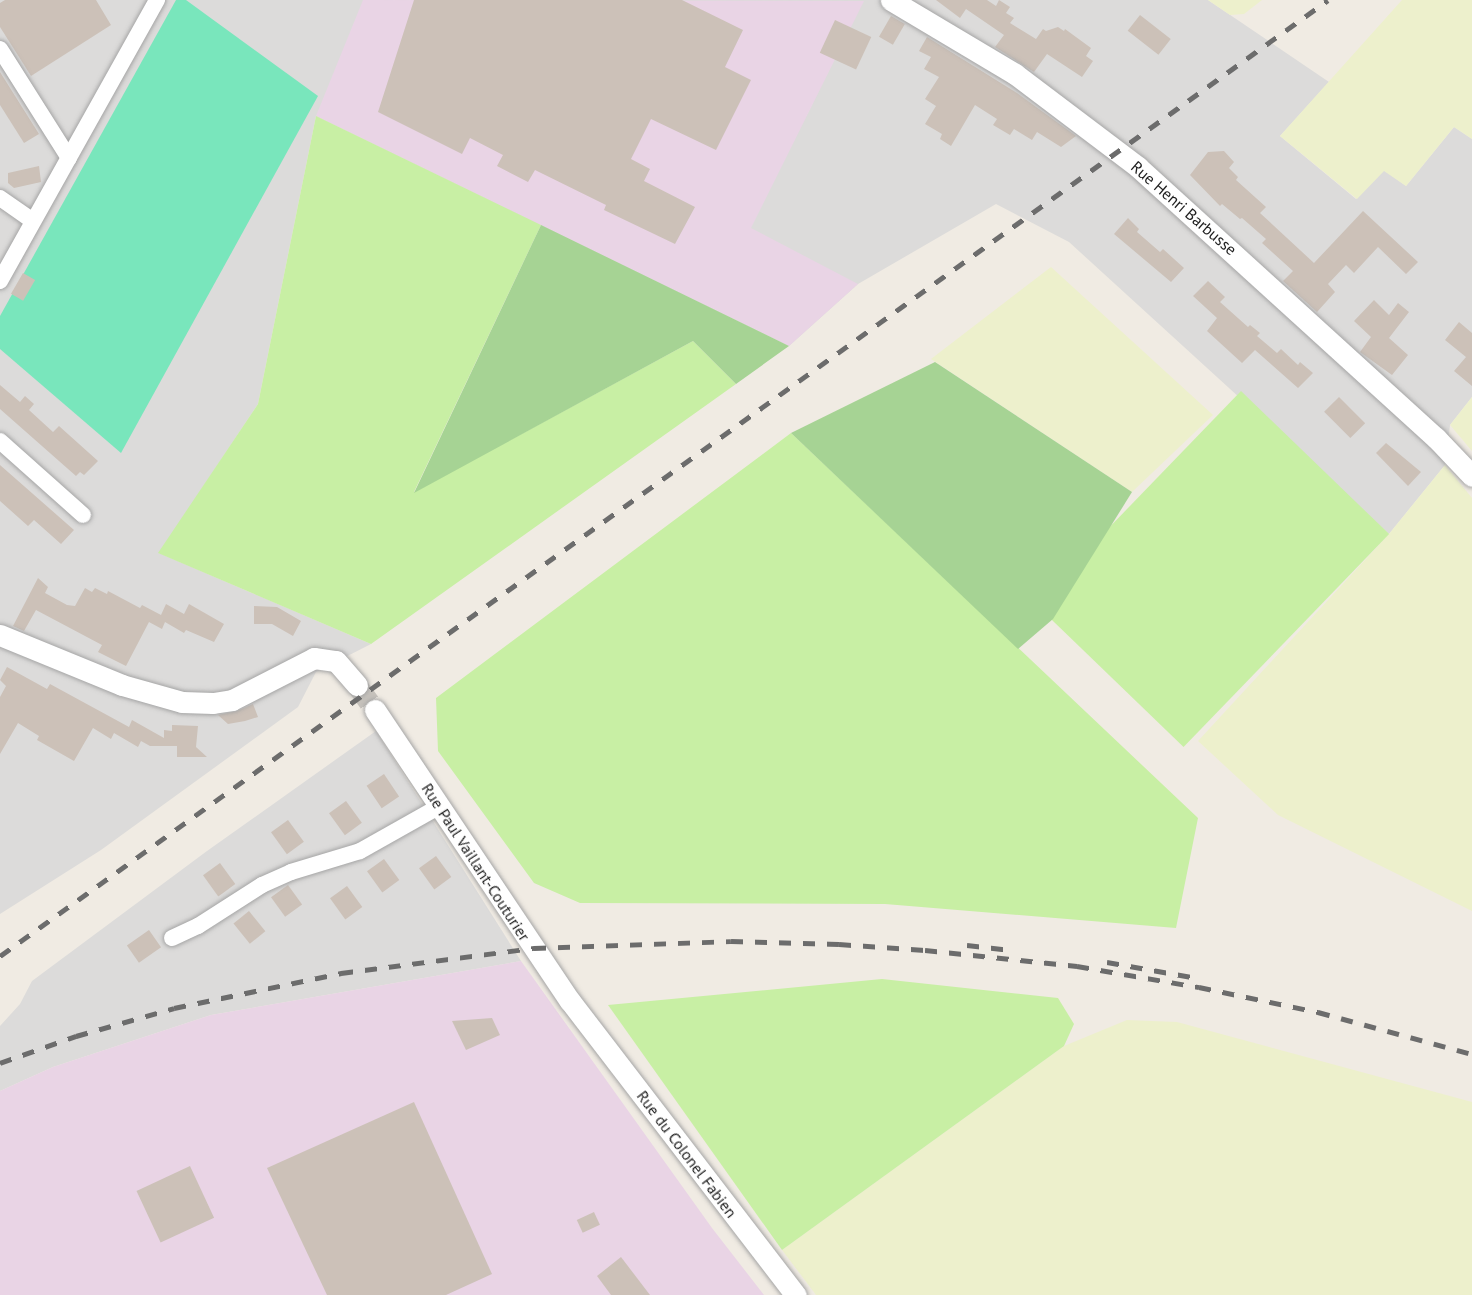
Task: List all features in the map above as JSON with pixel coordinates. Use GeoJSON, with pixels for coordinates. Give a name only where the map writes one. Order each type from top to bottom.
{"type":"FeatureCollection","features":[{"type":"Feature","properties":{"kind":"street"},"geometry":{"type":"LineString","coordinates":[[0,281],[157,0]]}},
{"type":"Feature","properties":{"kind":"street","name":"Rue Henri Barbusse"},"geometry":{"type":"LineString","coordinates":[[891,0],[1015,74],[1138,167],[1189,210],[1472,476]]}},
{"type":"Feature","properties":{"kind":"street"},"geometry":{"type":"LineString","coordinates":[[0,49],[69,158]]}},
{"type":"Feature","properties":{"kind":"street"},"geometry":{"type":"LineString","coordinates":[[0,198],[33,221]]}},
{"type":"Feature","properties":{"kind":"street"},"geometry":{"type":"LineString","coordinates":[[0,441],[83,515]]}},
{"type":"Feature","properties":{"kind":"street"},"geometry":{"type":"LineString","coordinates":[[0,635],[122,685],[182,702],[213,703],[232,700],[298,664],[314,658],[336,661],[357,685]]}},
{"type":"Feature","properties":{"kind":"street","name":"Rue Paul Vaillant-Couturier"},"geometry":{"type":"LineString","coordinates":[[375,710],[579,1013]]}},
{"type":"Feature","properties":{"kind":"street"},"geometry":{"type":"LineString","coordinates":[[172,939],[198,926],[262,885],[291,872],[360,851],[440,806]]}},
{"type":"Feature","properties":{"kind":"street","name":"Rue du Colonel Fabien"},"geometry":{"type":"LineString","coordinates":[[579,1013],[796,1295]]}},
{"type":"Feature","properties":{"kind":"shaded area"},"geometry":{"type":"Polygon","coordinates":[[[0,0],[1208,0],[1329,82],[1280,136],[1356,199],[1384,170],[1406,186],[1454,127],[1472,139],[1472,397],[1450,425],[1445,465],[1389,534],[1069,242],[996,204],[858,284],[789,346],[316,116],[258,404],[159,553],[371,644],[316,672],[298,707],[101,850],[0,914],[0,0]]]}},
{"type":"Feature","properties":{"kind":"shaded area"},"geometry":{"type":"Polygon","coordinates":[[[363,0],[864,1],[751,228],[858,284],[789,346],[316,116],[363,0]]]}},
{"type":"Feature","properties":{"kind":"shaded area"},"geometry":{"type":"Polygon","coordinates":[[[376,731],[521,961],[211,1015],[53,1067],[0,1091],[0,1026],[20,1004],[32,981],[207,851],[376,731]]]}},
{"type":"Feature","properties":{"kind":"shaded area"},"geometry":{"type":"Polygon","coordinates":[[[521,961],[712,1228],[764,1295],[0,1295],[0,1091],[53,1067],[211,1015],[521,961]]]}},
{"type":"Feature","properties":{"kind":"green space"},"geometry":{"type":"Polygon","coordinates":[[[176,0],[186,0],[318,96],[121,453],[0,349],[0,316],[176,0]]]}},
{"type":"Feature","properties":{"kind":"green space"},"geometry":{"type":"Polygon","coordinates":[[[1208,0],[1262,0],[1244,14],[1230,15],[1208,0]]]}},
{"type":"Feature","properties":{"kind":"green space"},"geometry":{"type":"Polygon","coordinates":[[[1402,0],[1472,0],[1472,139],[1454,127],[1406,186],[1384,171],[1357,199],[1280,136],[1402,0]]]}},
{"type":"Feature","properties":{"kind":"green space"},"geometry":{"type":"Polygon","coordinates":[[[316,116],[541,225],[414,492],[693,341],[736,384],[371,644],[158,553],[258,404],[316,116]]]}},
{"type":"Feature","properties":{"kind":"green space"},"geometry":{"type":"Polygon","coordinates":[[[541,225],[789,346],[736,384],[693,341],[414,493],[541,225]]]}},
{"type":"Feature","properties":{"kind":"green space"},"geometry":{"type":"Polygon","coordinates":[[[1051,267],[1213,415],[1132,492],[931,359],[1051,267]]]}},
{"type":"Feature","properties":{"kind":"green space"},"geometry":{"type":"Polygon","coordinates":[[[935,362],[1132,492],[1053,619],[1018,649],[791,433],[935,362]]]}},
{"type":"Feature","properties":{"kind":"green space"},"geometry":{"type":"Polygon","coordinates":[[[1241,391],[1389,534],[1184,747],[1035,604],[1241,391]]]}},
{"type":"Feature","properties":{"kind":"green space"},"geometry":{"type":"Polygon","coordinates":[[[1472,397],[1472,451],[1450,425],[1472,397]]]}},
{"type":"Feature","properties":{"kind":"green space"},"geometry":{"type":"Polygon","coordinates":[[[791,433],[1198,818],[1176,928],[885,904],[580,903],[534,883],[438,751],[436,698],[791,433]]]}},
{"type":"Feature","properties":{"kind":"green space"},"geometry":{"type":"Polygon","coordinates":[[[1445,465],[1472,498],[1472,911],[1278,815],[1198,741],[1389,534],[1445,465]]]}},
{"type":"Feature","properties":{"kind":"green space"},"geometry":{"type":"Polygon","coordinates":[[[882,979],[1058,998],[1074,1024],[1064,1046],[782,1250],[608,1005],[882,979]]]}},
{"type":"Feature","properties":{"kind":"green space"},"geometry":{"type":"Polygon","coordinates":[[[1127,1020],[1177,1022],[1472,1102],[1472,1295],[816,1295],[782,1250],[1064,1046],[1127,1020]]]}},
{"type":"Feature","properties":{"kind":"building"},"geometry":{"type":"Polygon","coordinates":[[[5,0],[96,0],[111,25],[31,76],[0,27],[0,3],[5,0]]]}},
{"type":"Feature","properties":{"kind":"building"},"geometry":{"type":"Polygon","coordinates":[[[414,0],[682,0],[743,30],[725,67],[751,80],[716,150],[651,119],[631,159],[650,169],[644,181],[695,207],[675,244],[604,210],[606,205],[535,170],[528,182],[497,166],[503,155],[470,138],[462,154],[378,112],[414,0]]]}},
{"type":"Feature","properties":{"kind":"building"},"geometry":{"type":"Polygon","coordinates":[[[936,0],[987,0],[996,6],[999,0],[1010,7],[1006,13],[1014,18],[1010,23],[1036,39],[1043,29],[1046,31],[1058,27],[1064,31],[1065,29],[1091,48],[1086,56],[1093,61],[1082,77],[1047,54],[1034,72],[995,47],[1004,35],[966,9],[960,18],[936,0]]]}},
{"type":"Feature","properties":{"kind":"building"},"geometry":{"type":"Polygon","coordinates":[[[1140,15],[1171,39],[1158,55],[1128,31],[1140,15]]]}},
{"type":"Feature","properties":{"kind":"building"},"geometry":{"type":"Polygon","coordinates":[[[891,16],[905,24],[893,45],[879,37],[891,16]]]}},
{"type":"Feature","properties":{"kind":"building"},"geometry":{"type":"Polygon","coordinates":[[[835,20],[871,37],[856,70],[820,53],[835,20]]]}},
{"type":"Feature","properties":{"kind":"building"},"geometry":{"type":"Polygon","coordinates":[[[927,37],[1017,93],[1076,136],[1061,147],[1037,132],[1032,140],[1014,129],[1010,135],[993,125],[997,119],[975,105],[951,146],[940,139],[942,134],[925,124],[936,106],[925,99],[939,77],[924,69],[931,57],[919,51],[927,37]]]}},
{"type":"Feature","properties":{"kind":"building"},"geometry":{"type":"Polygon","coordinates":[[[0,72],[39,134],[24,143],[0,105],[0,72]]]}},
{"type":"Feature","properties":{"kind":"building"},"geometry":{"type":"Polygon","coordinates":[[[1224,151],[1234,162],[1229,168],[1238,177],[1236,180],[1266,207],[1260,213],[1314,263],[1363,211],[1418,262],[1406,274],[1378,247],[1354,273],[1346,265],[1328,284],[1335,292],[1317,312],[1283,281],[1293,271],[1262,243],[1266,239],[1242,218],[1240,219],[1222,204],[1220,206],[1190,175],[1208,152],[1224,151]]]}},
{"type":"Feature","properties":{"kind":"building"},"geometry":{"type":"Polygon","coordinates":[[[39,166],[41,182],[14,188],[8,183],[8,173],[39,166]]]}},
{"type":"Feature","properties":{"kind":"building"},"geometry":{"type":"Polygon","coordinates":[[[1128,218],[1139,229],[1137,232],[1160,252],[1163,249],[1184,268],[1171,282],[1114,234],[1128,218]]]}},
{"type":"Feature","properties":{"kind":"building"},"geometry":{"type":"Polygon","coordinates":[[[23,273],[35,280],[23,301],[11,294],[23,273]]]}},
{"type":"Feature","properties":{"kind":"building"},"geometry":{"type":"Polygon","coordinates":[[[1208,281],[1225,297],[1220,302],[1248,327],[1250,325],[1260,333],[1257,336],[1277,353],[1281,349],[1298,365],[1300,362],[1313,373],[1298,388],[1255,350],[1242,363],[1207,331],[1217,318],[1193,296],[1208,281]]]}},
{"type":"Feature","properties":{"kind":"building"},"geometry":{"type":"Polygon","coordinates":[[[1374,300],[1389,315],[1398,303],[1409,312],[1389,338],[1408,355],[1392,375],[1360,352],[1371,337],[1354,321],[1374,300]]]}},
{"type":"Feature","properties":{"kind":"building"},"geometry":{"type":"Polygon","coordinates":[[[1459,322],[1472,333],[1472,386],[1454,371],[1466,357],[1445,340],[1459,322]]]}},
{"type":"Feature","properties":{"kind":"building"},"geometry":{"type":"Polygon","coordinates":[[[0,385],[20,402],[25,396],[34,404],[29,410],[53,432],[59,426],[98,461],[84,475],[80,472],[76,476],[0,409],[0,385]]]}},
{"type":"Feature","properties":{"kind":"building"},"geometry":{"type":"Polygon","coordinates":[[[1339,397],[1365,423],[1350,438],[1324,412],[1339,397]]]}},
{"type":"Feature","properties":{"kind":"building"},"geometry":{"type":"Polygon","coordinates":[[[1386,443],[1421,472],[1408,486],[1376,453],[1386,443]]]}},
{"type":"Feature","properties":{"kind":"building"},"geometry":{"type":"Polygon","coordinates":[[[0,465],[74,530],[61,544],[34,520],[28,526],[0,501],[0,465]]]}},
{"type":"Feature","properties":{"kind":"building"},"geometry":{"type":"Polygon","coordinates":[[[38,578],[48,587],[45,593],[67,605],[75,606],[85,588],[92,592],[95,588],[107,594],[108,591],[140,608],[142,605],[161,615],[166,604],[184,614],[189,604],[224,624],[214,642],[186,630],[184,633],[165,622],[162,629],[149,622],[126,666],[98,652],[102,645],[36,610],[24,631],[13,626],[38,578]]]}},
{"type":"Feature","properties":{"kind":"building"},"geometry":{"type":"Polygon","coordinates":[[[254,606],[277,607],[301,621],[293,636],[272,624],[254,624],[254,606]]]}},
{"type":"Feature","properties":{"kind":"building"},"geometry":{"type":"Polygon","coordinates":[[[7,667],[47,689],[50,684],[129,727],[132,720],[164,738],[164,730],[172,731],[172,725],[198,726],[196,747],[207,757],[177,757],[177,746],[150,746],[141,741],[138,747],[114,733],[111,739],[93,728],[74,761],[37,740],[39,736],[18,723],[0,754],[0,697],[6,686],[0,680],[7,667]]]}},
{"type":"Feature","properties":{"kind":"building"},"geometry":{"type":"Polygon","coordinates":[[[253,704],[258,717],[228,724],[218,715],[237,711],[253,704]]]}},
{"type":"Feature","properties":{"kind":"building"},"geometry":{"type":"Polygon","coordinates":[[[384,774],[399,796],[382,808],[367,786],[384,774]]]}},
{"type":"Feature","properties":{"kind":"building"},"geometry":{"type":"Polygon","coordinates":[[[346,801],[362,823],[345,835],[329,813],[346,801]]]}},
{"type":"Feature","properties":{"kind":"building"},"geometry":{"type":"Polygon","coordinates":[[[288,820],[304,842],[287,854],[271,832],[288,820]]]}},
{"type":"Feature","properties":{"kind":"building"},"geometry":{"type":"Polygon","coordinates":[[[436,856],[451,877],[434,889],[419,868],[436,856]]]}},
{"type":"Feature","properties":{"kind":"building"},"geometry":{"type":"Polygon","coordinates":[[[384,859],[399,880],[382,892],[367,871],[384,859]]]}},
{"type":"Feature","properties":{"kind":"building"},"geometry":{"type":"Polygon","coordinates":[[[220,863],[235,884],[218,896],[203,875],[220,863]]]}},
{"type":"Feature","properties":{"kind":"building"},"geometry":{"type":"Polygon","coordinates":[[[288,885],[302,904],[285,917],[271,897],[288,885]]]}},
{"type":"Feature","properties":{"kind":"building"},"geometry":{"type":"Polygon","coordinates":[[[347,886],[362,907],[345,919],[330,898],[347,886]]]}},
{"type":"Feature","properties":{"kind":"building"},"geometry":{"type":"Polygon","coordinates":[[[249,911],[265,931],[250,944],[233,924],[249,911]]]}},
{"type":"Feature","properties":{"kind":"building"},"geometry":{"type":"Polygon","coordinates":[[[149,930],[161,947],[139,963],[127,945],[149,930]]]}},
{"type":"Feature","properties":{"kind":"building"},"geometry":{"type":"Polygon","coordinates":[[[492,1018],[500,1035],[466,1050],[452,1021],[492,1018]]]}},
{"type":"Feature","properties":{"kind":"building"},"geometry":{"type":"Polygon","coordinates":[[[414,1102],[492,1274],[446,1295],[327,1295],[267,1168],[414,1102]]]}},
{"type":"Feature","properties":{"kind":"building"},"geometry":{"type":"Polygon","coordinates":[[[190,1166],[214,1218],[161,1243],[137,1191],[190,1166]]]}},
{"type":"Feature","properties":{"kind":"building"},"geometry":{"type":"Polygon","coordinates":[[[594,1212],[600,1225],[583,1233],[577,1220],[594,1212]]]}},
{"type":"Feature","properties":{"kind":"building"},"geometry":{"type":"Polygon","coordinates":[[[621,1257],[650,1295],[611,1295],[597,1276],[621,1257]]]}},
{"type":"Feature","properties":{"kind":"tunnel"},"geometry":{"type":"LineString","coordinates":[[357,685],[375,710]]}},
{"type":"Feature","properties":{"kind":"railway"},"geometry":{"type":"LineString","coordinates":[[0,956],[1328,0]]}},
{"type":"Feature","properties":{"kind":"railway"},"geometry":{"type":"LineString","coordinates":[[0,1063],[76,1036],[174,1008],[341,973],[534,948],[731,941],[839,944],[925,950],[1077,966],[1199,987],[1318,1012],[1472,1054]]}},
{"type":"Feature","properties":{"kind":"railway"},"geometry":{"type":"LineString","coordinates":[[967,945],[1011,950]]}},
{"type":"Feature","properties":{"kind":"railway"},"geometry":{"type":"LineString","coordinates":[[1107,962],[1192,977]]}}]}
